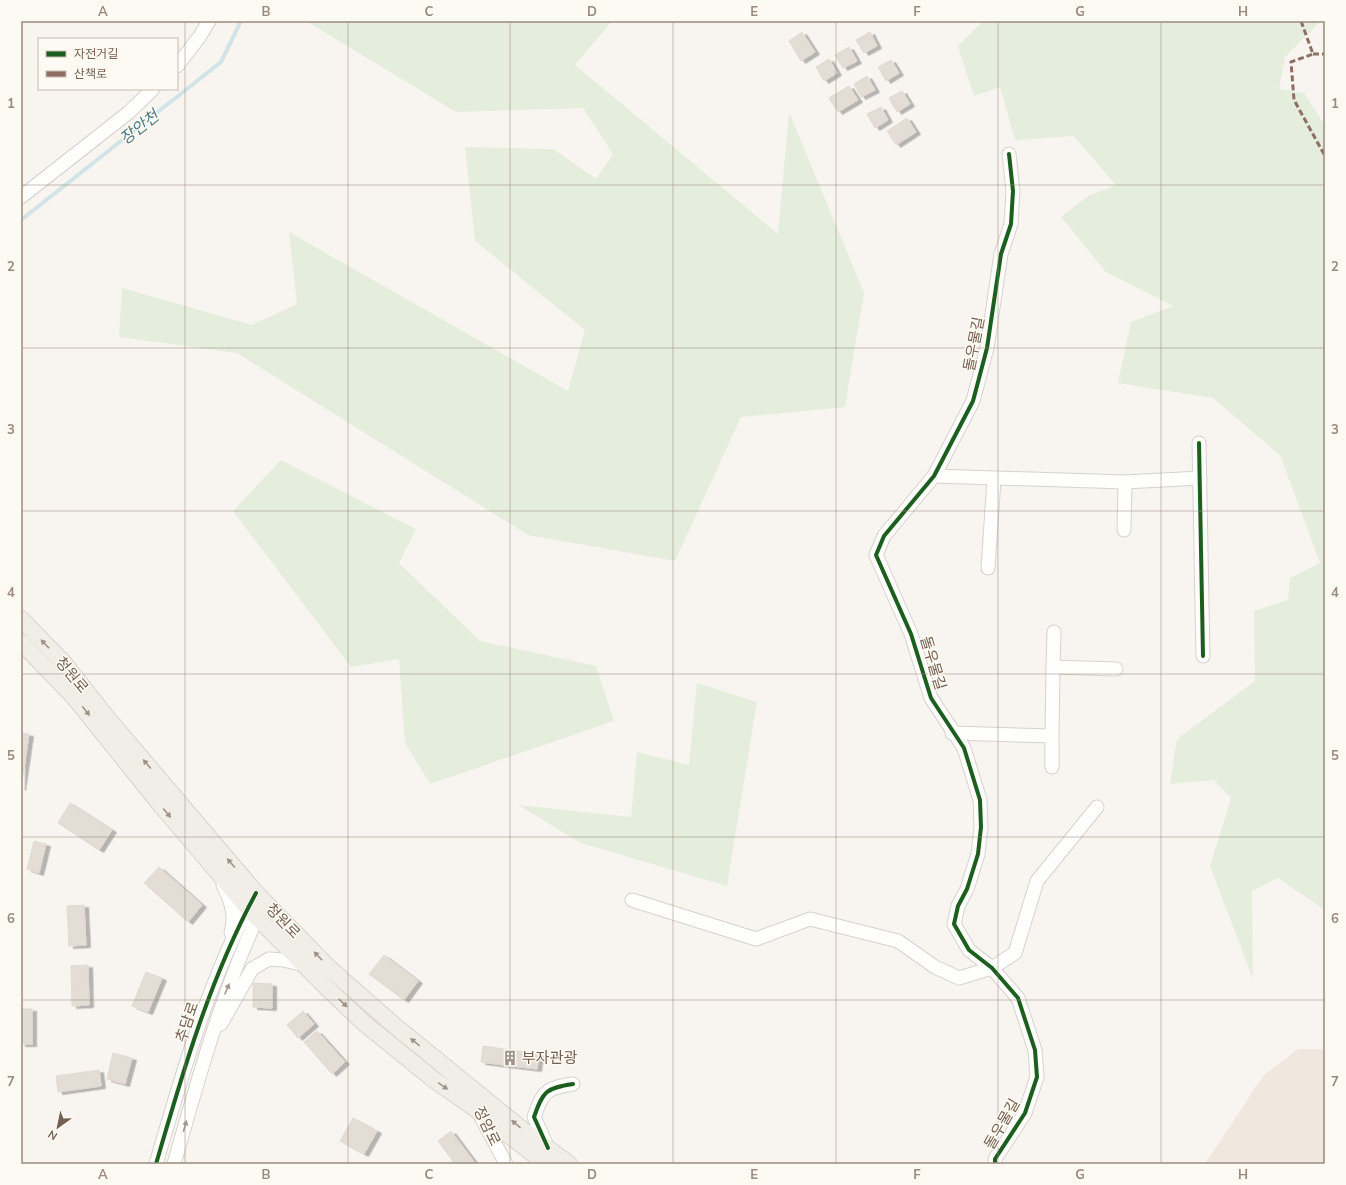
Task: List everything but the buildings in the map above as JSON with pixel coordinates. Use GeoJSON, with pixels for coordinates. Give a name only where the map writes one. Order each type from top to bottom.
{"type":"FeatureCollection","features":[{"type":"Feature","properties":{"kind":"main road","name":"청원로"},"geometry":{"type":"LineString","coordinates":[[21,619],[63,662],[108,719],[260,898],[328,967],[395,1026],[471,1086],[547,1156]]}},
{"type":"Feature","properties":{"kind":"main road","name":"청원로"},"geometry":{"type":"LineString","coordinates":[[21,642],[74,697],[217,872],[253,912],[364,1023],[433,1079],[478,1110],[547,1156],[569,1164]]}},
{"type":"Feature","properties":{"kind":"street"},"geometry":{"type":"LineString","coordinates":[[178,65],[196,42],[209,21]]}},
{"type":"Feature","properties":{"kind":"street"},"geometry":{"type":"LineString","coordinates":[[21,197],[128,113],[152,90]]}},
{"type":"Feature","properties":{"kind":"street","name":"돌우물길"},"geometry":{"type":"LineString","coordinates":[[995,1164],[994,1159],[1025,1113],[1037,1077],[1035,1050],[1018,998],[992,968],[969,950],[954,924],[958,906],[967,889],[978,854],[981,827],[980,800],[964,748],[930,698],[911,634],[876,555],[884,536],[934,476],[973,401],[987,348],[1001,254],[1011,224],[1013,191],[1009,154]]}},
{"type":"Feature","properties":{"kind":"street"},"geometry":{"type":"LineString","coordinates":[[1199,443],[1203,656]]}},
{"type":"Feature","properties":{"kind":"street"},"geometry":{"type":"LineString","coordinates":[[934,476],[1125,482],[1200,478]]}},
{"type":"Feature","properties":{"kind":"street"},"geometry":{"type":"LineString","coordinates":[[988,568],[994,479]]}},
{"type":"Feature","properties":{"kind":"street"},"geometry":{"type":"LineString","coordinates":[[1124,530],[1125,482]]}},
{"type":"Feature","properties":{"kind":"street"},"geometry":{"type":"LineString","coordinates":[[1052,768],[1054,632]]}},
{"type":"Feature","properties":{"kind":"street"},"geometry":{"type":"LineString","coordinates":[[1054,667],[1116,669]]}},
{"type":"Feature","properties":{"kind":"street"},"geometry":{"type":"LineString","coordinates":[[952,732],[1052,736]]}},
{"type":"Feature","properties":{"kind":"street"},"geometry":{"type":"LineString","coordinates":[[632,900],[756,939],[810,919],[898,941],[936,967],[958,978],[992,968],[1015,953],[1036,881],[1096,807]]}},
{"type":"Feature","properties":{"kind":"street"},"geometry":{"type":"LineString","coordinates":[[217,872],[232,902],[234,921],[224,960]]}},
{"type":"Feature","properties":{"kind":"street","name":"추담로"},"geometry":{"type":"LineString","coordinates":[[156,1164],[195,1034],[224,960],[260,898]]}},
{"type":"Feature","properties":{"kind":"street","name":"추담로"},"geometry":{"type":"LineString","coordinates":[[174,1164],[206,1048],[253,912]]}},
{"type":"Feature","properties":{"kind":"street"},"geometry":{"type":"LineString","coordinates":[[206,1048],[252,969],[269,959],[283,960],[305,965]]}},
{"type":"Feature","properties":{"kind":"street"},"geometry":{"type":"LineString","coordinates":[[547,1156],[534,1117],[540,1099],[552,1087],[573,1084]]}},
{"type":"Feature","properties":{"kind":"street","name":"정암로"},"geometry":{"type":"LineString","coordinates":[[471,1086],[478,1110],[506,1164]]}},
{"type":"Feature","properties":{"kind":"shaded area"},"geometry":{"type":"Polygon","coordinates":[[[1298,1049],[1325,1049],[1325,1164],[1205,1164],[1263,1076],[1298,1049]]]}},
{"type":"Feature","properties":{"kind":"green space"},"geometry":{"type":"Polygon","coordinates":[[[306,21],[612,21],[575,65],[778,234],[789,112],[864,293],[845,407],[741,417],[675,561],[528,535],[237,353],[119,337],[122,288],[252,325],[297,304],[289,232],[568,391],[585,330],[475,241],[465,147],[553,149],[596,179],[613,154],[583,108],[456,112],[306,21]]]}},
{"type":"Feature","properties":{"kind":"green space"},"geometry":{"type":"Polygon","coordinates":[[[983,21],[1317,21],[1319,23],[1285,57],[1279,89],[1304,93],[1325,126],[1325,910],[1278,878],[1252,891],[1253,979],[1210,866],[1231,798],[1214,780],[1170,784],[1177,739],[1255,681],[1254,611],[1288,600],[1290,578],[1320,563],[1280,455],[1213,398],[1118,383],[1131,322],[1173,306],[1106,272],[1061,217],[1088,196],[1116,185],[1074,136],[1015,140],[1000,87],[974,96],[958,46],[983,21]]]}},
{"type":"Feature","properties":{"kind":"green space"},"geometry":{"type":"Polygon","coordinates":[[[281,460],[416,529],[399,563],[480,641],[596,666],[614,721],[430,784],[405,743],[399,659],[351,667],[233,511],[281,460]]]}},
{"type":"Feature","properties":{"kind":"green space"},"geometry":{"type":"Polygon","coordinates":[[[697,683],[757,702],[727,886],[581,843],[518,805],[631,817],[637,752],[689,765],[697,683]]]}},
{"type":"Feature","properties":{"kind":"waterway","name":"장안천"},"geometry":{"type":"LineString","coordinates":[[21,220],[221,62],[241,21]]}},
{"type":"Feature","properties":{"kind":"marked path"},"geometry":{"type":"LineString","coordinates":[[1301,21],[1313,54],[1291,62],[1294,100],[1325,156]]}},
{"type":"Feature","properties":{"kind":"marked path"},"geometry":{"type":"LineString","coordinates":[[1313,54],[1325,54]]}},
{"type":"Feature","properties":{"kind":"cycle path"},"geometry":{"type":"LineString","coordinates":[[995,1164],[995,1159],[1025,1113],[1037,1077],[1035,1050],[1018,998],[992,968],[969,950],[954,924],[958,906],[967,889],[978,854],[981,827],[980,800],[964,748],[931,698],[911,634],[876,555],[884,536],[934,476],[973,401],[987,348],[1001,254],[1011,224],[1013,191],[1009,154]]}},
{"type":"Feature","properties":{"kind":"cycle path"},"geometry":{"type":"LineString","coordinates":[[1199,443],[1203,656]]}},
{"type":"Feature","properties":{"kind":"cycle path"},"geometry":{"type":"LineString","coordinates":[[156,1164],[187,1060],[211,992],[225,958],[256,893]]}},
{"type":"Feature","properties":{"kind":"cycle path"},"geometry":{"type":"LineString","coordinates":[[548,1148],[534,1117],[537,1108],[543,1096],[551,1089],[573,1084]]}},
{"type":"Feature","properties":{"kind":"place","name":"부자관광"},"geometry":{"type":"Point","coordinates":[510,1058]}}]}
